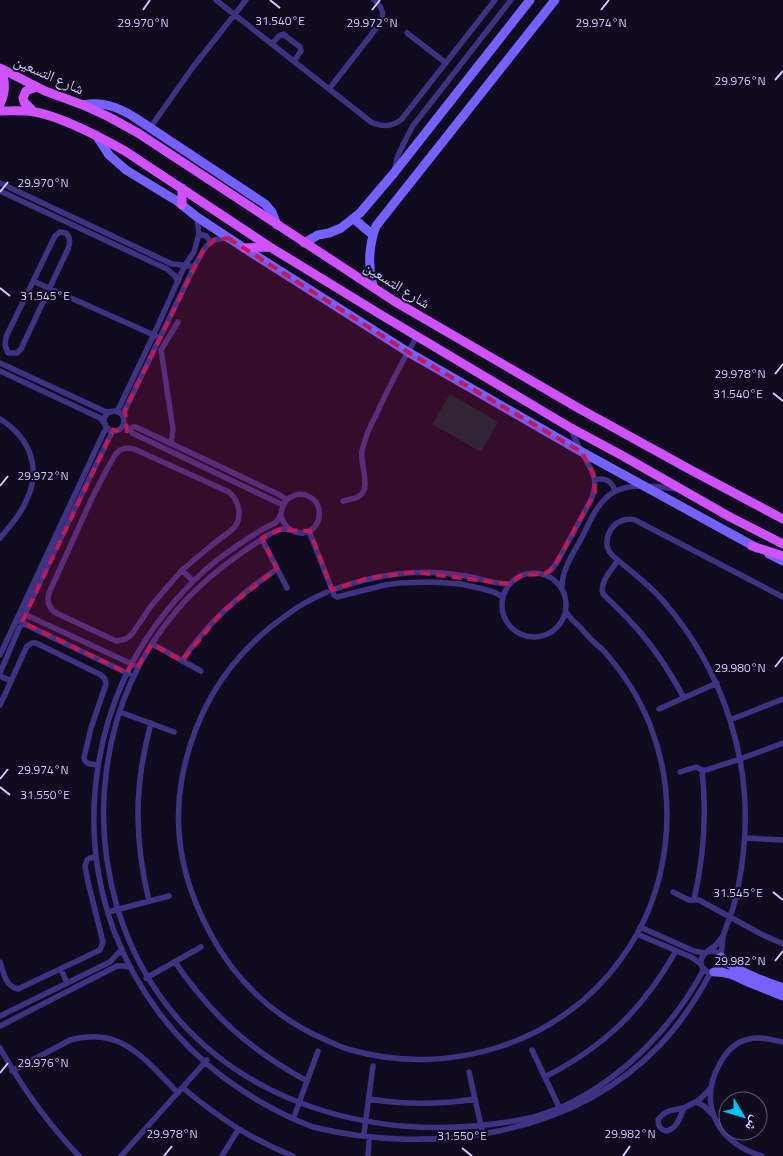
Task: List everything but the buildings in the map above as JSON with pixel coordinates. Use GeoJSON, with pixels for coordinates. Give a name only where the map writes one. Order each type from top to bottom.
{"type":"FeatureCollection","features":[{"type":"Feature","properties":{"kind":"main road","name":"شارع التسعين"},"geometry":{"type":"LineString","coordinates":[[0,69],[70,102],[83,105],[109,117],[138,133],[394,301],[580,409],[783,519]]}},
{"type":"Feature","properties":{"kind":"main road"},"geometry":{"type":"LineString","coordinates":[[0,69],[4,77],[5,87],[4,96],[0,104]]}},
{"type":"Feature","properties":{"kind":"main road"},"geometry":{"type":"LineString","coordinates":[[35,112],[24,102],[23,98],[26,91],[36,87]]}},
{"type":"Feature","properties":{"kind":"main road"},"geometry":{"type":"LineString","coordinates":[[0,111],[35,112],[54,118],[125,151],[270,247],[571,428],[730,517],[783,544]]}},
{"type":"Feature","properties":{"kind":"main road"},"geometry":{"type":"LineString","coordinates":[[182,188],[182,205]]}},
{"type":"Feature","properties":{"kind":"main road"},"geometry":{"type":"LineString","coordinates":[[244,248],[270,247]]}},
{"type":"Feature","properties":{"kind":"main road"},"geometry":{"type":"LineString","coordinates":[[752,546],[783,556]]}},
{"type":"Feature","properties":{"kind":"street"},"geometry":{"type":"LineString","coordinates":[[216,0],[371,122],[386,126],[400,120],[495,0]]}},
{"type":"Feature","properties":{"kind":"street"},"geometry":{"type":"LineString","coordinates":[[150,128],[193,67],[246,0]]}},
{"type":"Feature","properties":{"kind":"street"},"geometry":{"type":"LineString","coordinates":[[329,89],[382,21],[383,11],[381,6],[374,0]]}},
{"type":"Feature","properties":{"kind":"street"},"geometry":{"type":"LineString","coordinates":[[394,173],[394,166],[398,155],[412,126],[511,0]]}},
{"type":"Feature","properties":{"kind":"street"},"geometry":{"type":"LineString","coordinates":[[304,243],[318,235],[335,231],[360,213],[394,173],[530,0]]}},
{"type":"Feature","properties":{"kind":"street"},"geometry":{"type":"LineString","coordinates":[[373,286],[370,264],[373,235],[376,226],[554,0]]}},
{"type":"Feature","properties":{"kind":"street"},"geometry":{"type":"LineString","coordinates":[[407,33],[446,63]]}},
{"type":"Feature","properties":{"kind":"street"},"geometry":{"type":"LineString","coordinates":[[272,44],[280,35],[284,35],[301,49],[294,61]]}},
{"type":"Feature","properties":{"kind":"street"},"geometry":{"type":"LineString","coordinates":[[83,105],[96,104],[116,108],[134,117],[265,204],[272,212],[276,225]]}},
{"type":"Feature","properties":{"kind":"street"},"geometry":{"type":"LineString","coordinates":[[96,136],[120,165],[182,205],[228,238],[408,352],[642,486],[783,561]]}},
{"type":"Feature","properties":{"kind":"street"},"geometry":{"type":"LineString","coordinates":[[0,183],[169,263],[191,267],[195,265]]}},
{"type":"Feature","properties":{"kind":"street"},"geometry":{"type":"LineString","coordinates":[[0,191],[167,269],[175,276],[178,282]]}},
{"type":"Feature","properties":{"kind":"street"},"geometry":{"type":"LineString","coordinates":[[66,232],[71,217]]}},
{"type":"Feature","properties":{"kind":"street"},"geometry":{"type":"LineString","coordinates":[[66,232],[60,232],[55,236],[6,337],[5,345],[8,353],[0,371],[100,418],[108,427],[118,430],[122,427],[125,410],[157,337],[185,265],[194,252],[199,234],[197,217]]}},
{"type":"Feature","properties":{"kind":"street"},"geometry":{"type":"LineString","coordinates":[[354,219],[373,235]]}},
{"type":"Feature","properties":{"kind":"street"},"geometry":{"type":"LineString","coordinates":[[8,353],[17,353],[21,349],[69,246],[69,237],[66,232]]}},
{"type":"Feature","properties":{"kind":"street"},"geometry":{"type":"LineString","coordinates":[[199,234],[206,236],[211,242]]}},
{"type":"Feature","properties":{"kind":"street"},"geometry":{"type":"LineString","coordinates":[[9,653],[1,652],[19,621],[69,520],[108,427],[106,417],[114,412],[157,337],[202,252],[211,242],[228,238]]}},
{"type":"Feature","properties":{"kind":"street"},"geometry":{"type":"LineString","coordinates":[[33,281],[157,337]]}},
{"type":"Feature","properties":{"kind":"street"},"geometry":{"type":"LineString","coordinates":[[171,444],[173,430],[161,350],[178,322]]}},
{"type":"Feature","properties":{"kind":"street"},"geometry":{"type":"LineString","coordinates":[[342,501],[357,498],[364,490],[362,451],[366,437],[388,388],[417,336]]}},
{"type":"Feature","properties":{"kind":"street"},"geometry":{"type":"LineString","coordinates":[[2,364],[104,411],[114,412],[123,417]]}},
{"type":"Feature","properties":{"kind":"street"},"geometry":{"type":"LineString","coordinates":[[14,377],[17,371]]}},
{"type":"Feature","properties":{"kind":"street"},"geometry":{"type":"LineString","coordinates":[[0,419],[18,433],[25,443],[32,460],[33,478],[27,501],[0,538]]}},
{"type":"Feature","properties":{"kind":"street"},"geometry":{"type":"LineString","coordinates":[[23,613],[104,432],[108,427]]}},
{"type":"Feature","properties":{"kind":"street"},"geometry":{"type":"LineString","coordinates":[[136,427],[278,494],[285,502],[132,433],[131,428],[136,427]]}},
{"type":"Feature","properties":{"kind":"street"},"geometry":{"type":"LineString","coordinates":[[545,574],[556,564],[595,492],[595,480],[590,466],[571,428]]}},
{"type":"Feature","properties":{"kind":"street"},"geometry":{"type":"LineString","coordinates":[[134,448],[226,491],[235,499],[240,513],[236,527],[182,570],[150,606],[129,637],[120,641],[113,640],[56,613],[48,603],[48,594],[98,485],[115,455],[123,449],[134,448]]}},
{"type":"Feature","properties":{"kind":"street"},"geometry":{"type":"LineString","coordinates":[[595,480],[602,478],[609,481],[615,491]]}},
{"type":"Feature","properties":{"kind":"street"},"geometry":{"type":"LineString","coordinates":[[562,587],[562,578],[565,570],[605,498],[615,491],[642,486],[681,490]]}},
{"type":"Feature","properties":{"kind":"street"},"geometry":{"type":"LineString","coordinates":[[595,492],[605,498]]}},
{"type":"Feature","properties":{"kind":"street"},"geometry":{"type":"LineString","coordinates":[[230,1072],[192,1039],[175,1020],[146,978],[133,951],[118,910],[108,868],[103,811],[106,768],[112,740],[133,676],[135,665],[140,648],[156,624],[193,581],[218,559],[277,521],[281,516],[285,502],[295,495],[304,495],[312,499],[319,510],[319,518],[315,525],[309,531],[302,533],[279,530],[262,539],[226,564],[176,610],[152,644],[135,665],[127,673],[109,718],[98,765],[94,811],[96,857],[108,912],[130,967],[158,1012],[204,1062],[246,1094],[312,1127],[369,1142],[410,1146]]}},
{"type":"Feature","properties":{"kind":"street"},"geometry":{"type":"LineString","coordinates":[[585,512],[593,517]]}},
{"type":"Feature","properties":{"kind":"street"},"geometry":{"type":"LineString","coordinates":[[281,516],[289,530]]}},
{"type":"Feature","properties":{"kind":"street"},"geometry":{"type":"LineString","coordinates":[[69,520],[79,525]]}},
{"type":"Feature","properties":{"kind":"street"},"geometry":{"type":"LineString","coordinates":[[473,1142],[524,1130],[563,1115],[608,1089],[661,1044],[684,1017],[713,972],[722,966],[721,956],[724,934],[741,872],[745,838],[745,807],[740,759],[730,720],[717,683],[698,648],[676,616],[648,586],[610,553],[607,538],[609,533],[618,522],[635,520],[783,597]]}},
{"type":"Feature","properties":{"kind":"street"},"geometry":{"type":"LineString","coordinates":[[309,531],[330,591],[339,597],[385,585],[416,582],[461,584],[494,592],[503,597]]}},
{"type":"Feature","properties":{"kind":"street"},"geometry":{"type":"LineString","coordinates":[[262,539],[287,588]]}},
{"type":"Feature","properties":{"kind":"street"},"geometry":{"type":"LineString","coordinates":[[618,560],[602,584],[603,594],[644,636],[666,666],[684,698]]}},
{"type":"Feature","properties":{"kind":"street"},"geometry":{"type":"LineString","coordinates":[[182,661],[201,635],[222,612],[277,569]]}},
{"type":"Feature","properties":{"kind":"street"},"geometry":{"type":"LineString","coordinates":[[182,570],[193,581]]}},
{"type":"Feature","properties":{"kind":"street"},"geometry":{"type":"LineString","coordinates":[[509,584],[463,575],[415,572],[368,578],[330,591],[307,601],[273,624],[252,642],[234,662],[204,708],[186,757],[179,809],[179,835],[191,893],[200,915],[218,948],[255,994],[278,1013],[302,1028],[349,1050],[386,1058],[415,1060],[445,1059],[474,1055],[530,1036],[555,1021],[581,1002],[603,982],[622,959],[637,934],[658,883],[664,853],[667,814],[663,768],[650,724],[628,683],[601,648],[585,634],[563,620]]}},
{"type":"Feature","properties":{"kind":"street"},"geometry":{"type":"LineString","coordinates":[[529,572],[545,574],[557,581],[567,599],[563,620],[559,626],[547,634],[533,637],[520,634],[506,621],[502,605],[503,597],[509,584],[522,575],[529,572]]}},
{"type":"Feature","properties":{"kind":"street"},"geometry":{"type":"LineString","coordinates":[[566,612],[585,634]]}},
{"type":"Feature","properties":{"kind":"street"},"geometry":{"type":"LineString","coordinates":[[23,613],[135,665]]}},
{"type":"Feature","properties":{"kind":"street"},"geometry":{"type":"LineString","coordinates":[[19,621],[133,676]]}},
{"type":"Feature","properties":{"kind":"street"},"geometry":{"type":"LineString","coordinates":[[11,681],[0,675],[19,621]]}},
{"type":"Feature","properties":{"kind":"street"},"geometry":{"type":"LineString","coordinates":[[0,705],[27,646],[30,644],[36,643],[101,675],[106,682],[91,728],[84,758],[86,763],[98,765]]}},
{"type":"Feature","properties":{"kind":"street"},"geometry":{"type":"LineString","coordinates":[[152,644],[201,671]]}},
{"type":"Feature","properties":{"kind":"street"},"geometry":{"type":"LineString","coordinates":[[69,660],[75,648]]}},
{"type":"Feature","properties":{"kind":"street"},"geometry":{"type":"LineString","coordinates":[[659,709],[717,683]]}},
{"type":"Feature","properties":{"kind":"street"},"geometry":{"type":"LineString","coordinates":[[730,720],[783,699]]}},
{"type":"Feature","properties":{"kind":"street"},"geometry":{"type":"LineString","coordinates":[[120,712],[174,732]]}},
{"type":"Feature","properties":{"kind":"street"},"geometry":{"type":"LineString","coordinates":[[149,901],[140,857],[137,812],[141,767],[150,724]]}},
{"type":"Feature","properties":{"kind":"street"},"geometry":{"type":"LineString","coordinates":[[680,772],[696,767],[706,770],[783,743]]}},
{"type":"Feature","properties":{"kind":"street"},"geometry":{"type":"LineString","coordinates":[[694,900],[701,868],[704,837],[705,804],[702,770]]}},
{"type":"Feature","properties":{"kind":"street"},"geometry":{"type":"LineString","coordinates":[[745,838],[783,840]]}},
{"type":"Feature","properties":{"kind":"street"},"geometry":{"type":"LineString","coordinates":[[0,962],[7,983],[13,988],[18,989],[98,951],[103,945],[85,866],[87,860],[96,857]]}},
{"type":"Feature","properties":{"kind":"street"},"geometry":{"type":"LineString","coordinates":[[673,892],[687,899],[699,900],[783,944]]}},
{"type":"Feature","properties":{"kind":"street"},"geometry":{"type":"LineString","coordinates":[[108,912],[169,896]]}},
{"type":"Feature","properties":{"kind":"street"},"geometry":{"type":"LineString","coordinates":[[640,927],[694,951],[715,951],[727,962],[738,968],[783,988]]}},
{"type":"Feature","properties":{"kind":"street"},"geometry":{"type":"LineString","coordinates":[[637,934],[694,958],[703,967],[713,972],[731,974],[783,996]]}},
{"type":"Feature","properties":{"kind":"street"},"geometry":{"type":"LineString","coordinates":[[329,1124],[364,1133],[391,1137],[446,1137],[482,1132],[522,1122],[560,1108],[590,1092],[631,1062],[661,1032],[687,999],[703,967],[703,956],[717,944],[724,934]]}},
{"type":"Feature","properties":{"kind":"street"},"geometry":{"type":"LineString","coordinates":[[146,978],[202,947]]}},
{"type":"Feature","properties":{"kind":"street"},"geometry":{"type":"LineString","coordinates":[[0,1016],[110,962],[122,949]]}},
{"type":"Feature","properties":{"kind":"street"},"geometry":{"type":"LineString","coordinates":[[545,1078],[585,1054],[621,1025],[651,990],[676,951]]}},
{"type":"Feature","properties":{"kind":"street"},"geometry":{"type":"LineString","coordinates":[[175,962],[202,998],[233,1030],[268,1058],[307,1081]]}},
{"type":"Feature","properties":{"kind":"street"},"geometry":{"type":"LineString","coordinates":[[0,1026],[117,966],[130,967]]}},
{"type":"Feature","properties":{"kind":"street"},"geometry":{"type":"LineString","coordinates":[[61,969],[67,983]]}},
{"type":"Feature","properties":{"kind":"street"},"geometry":{"type":"LineString","coordinates":[[12,1070],[70,1040],[99,1036],[117,1041],[134,1050],[180,1090],[238,1130],[293,1156]]}},
{"type":"Feature","properties":{"kind":"street"},"geometry":{"type":"LineString","coordinates":[[762,1156],[734,1144],[720,1128],[714,1116],[710,1097],[711,1088],[722,1060],[732,1046],[748,1039],[756,1038],[783,1042]]}},
{"type":"Feature","properties":{"kind":"street"},"geometry":{"type":"LineString","coordinates":[[0,1048],[12,1070],[42,1114],[79,1156]]}},
{"type":"Feature","properties":{"kind":"street"},"geometry":{"type":"LineString","coordinates":[[532,1050],[563,1115]]}},
{"type":"Feature","properties":{"kind":"street"},"geometry":{"type":"LineString","coordinates":[[293,1119],[318,1051]]}},
{"type":"Feature","properties":{"kind":"street"},"geometry":{"type":"LineString","coordinates":[[121,1156],[210,1056]]}},
{"type":"Feature","properties":{"kind":"street"},"geometry":{"type":"LineString","coordinates":[[364,1133],[373,1066]]}},
{"type":"Feature","properties":{"kind":"street"},"geometry":{"type":"LineString","coordinates":[[470,1072],[484,1140]]}},
{"type":"Feature","properties":{"kind":"street"},"geometry":{"type":"LineString","coordinates":[[684,1108],[673,1130],[666,1131],[659,1126],[658,1120],[662,1114],[667,1111],[684,1108],[696,1102],[711,1088]]}},
{"type":"Feature","properties":{"kind":"street"},"geometry":{"type":"LineString","coordinates":[[369,1099],[411,1104],[433,1104],[475,1099]]}},
{"type":"Feature","properties":{"kind":"street"},"geometry":{"type":"LineString","coordinates":[[696,1102],[704,1106],[714,1116]]}},
{"type":"Feature","properties":{"kind":"street"},"geometry":{"type":"LineString","coordinates":[[288,1107],[304,1114]]}},
{"type":"Feature","properties":{"kind":"street"},"geometry":{"type":"LineString","coordinates":[[222,1156],[238,1130]]}},
{"type":"Feature","properties":{"kind":"street"},"geometry":{"type":"LineString","coordinates":[[368,1156],[369,1142]]}},
{"type":"Feature","properties":{"kind":"highlighted area"},"geometry":{"type":"Polygon","coordinates":[[[228,238],[408,352],[582,452],[593,473],[595,492],[554,567],[545,574],[522,575],[509,584],[415,572],[368,578],[332,590],[310,531],[279,530],[262,538],[277,569],[222,612],[182,661],[152,644],[138,666],[132,663],[127,673],[22,622],[113,430],[127,431],[125,410],[202,252],[214,240],[228,238]]]}},
{"type":"Feature","properties":{"kind":"green space"},"geometry":{"type":"Polygon","coordinates":[[[450,394],[498,422],[481,452],[432,424],[450,394]]]}}]}
